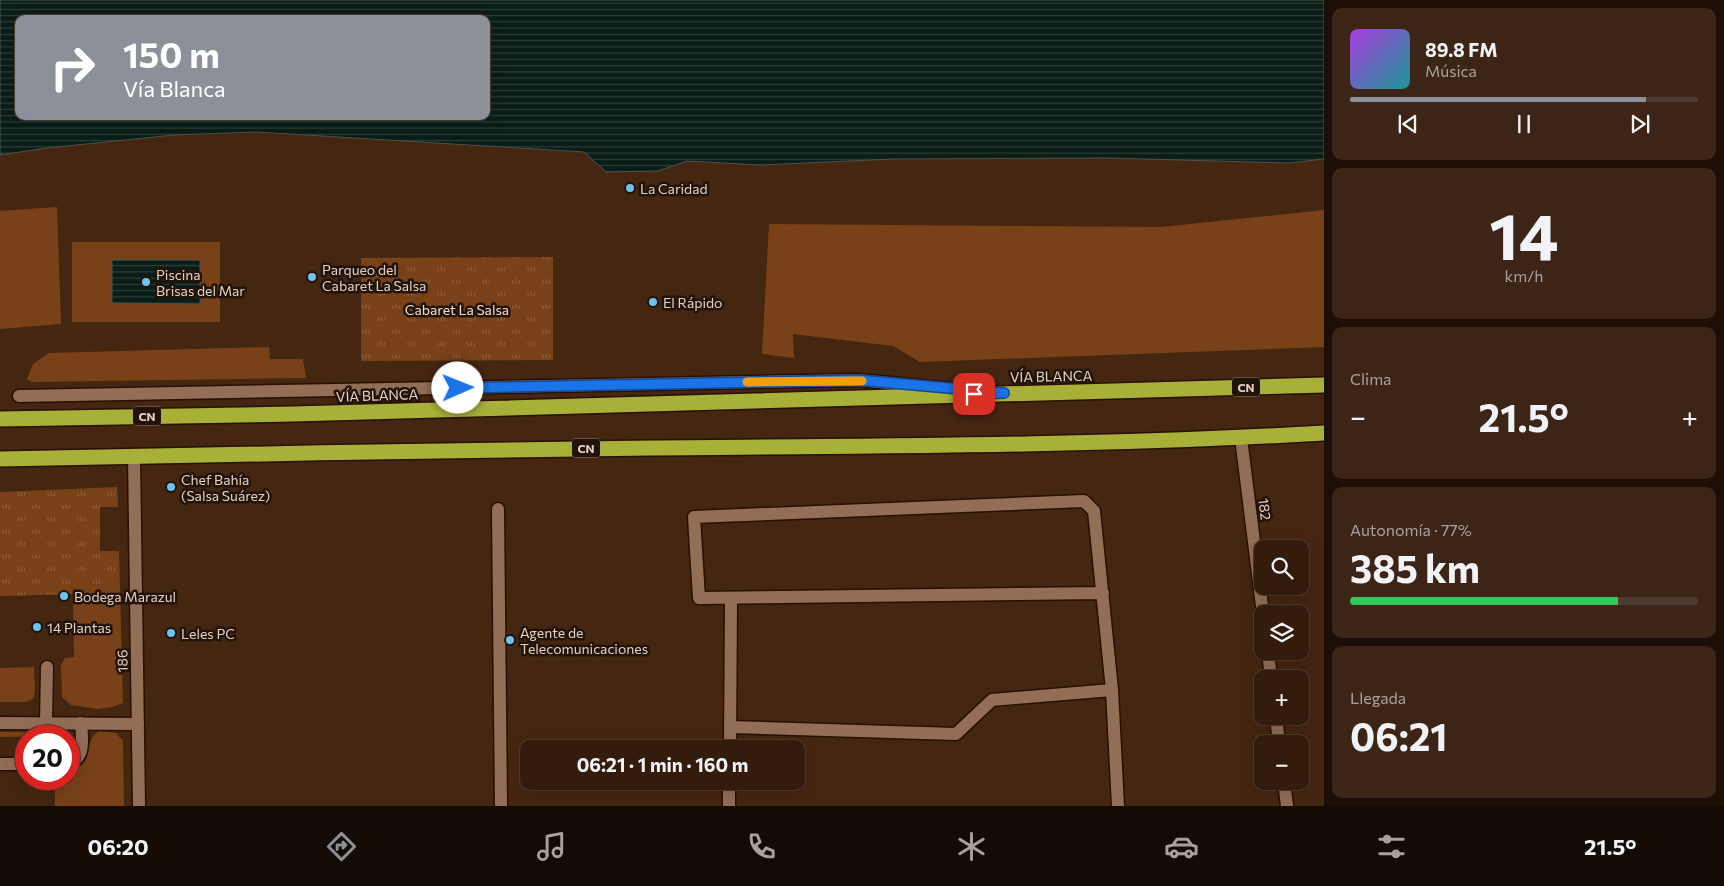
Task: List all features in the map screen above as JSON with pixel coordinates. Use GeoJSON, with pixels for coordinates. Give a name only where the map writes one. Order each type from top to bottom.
{"type":"FeatureCollection","features":[{"type":"Feature","properties":{"kind":"highway","name":"VÍA BLANCA"},"geometry":{"type":"LineString","coordinates":[[0,419],[310,413],[1324,385]]}},
{"type":"Feature","properties":{"kind":"highway","name":"CN"},"geometry":{"type":"LineString","coordinates":[[0,459],[497,449],[926,445],[1241,438],[1324,433]]}},
{"type":"Feature","properties":{"kind":"street"},"geometry":{"type":"LineString","coordinates":[[19,396],[858,380],[1004,393]]}},
{"type":"Feature","properties":{"kind":"street","name":"182"},"geometry":{"type":"LineString","coordinates":[[1241,438],[1262,605]]}},
{"type":"Feature","properties":{"kind":"street","name":"186"},"geometry":{"type":"LineString","coordinates":[[134,456],[139,806]]}},
{"type":"Feature","properties":{"kind":"street"},"geometry":{"type":"LineString","coordinates":[[1103,593],[699,598],[694,518],[1084,501],[1094,511],[1103,593],[1112,690],[1118,806]]}},
{"type":"Feature","properties":{"kind":"street"},"geometry":{"type":"LineString","coordinates":[[498,510],[501,806]]}},
{"type":"Feature","properties":{"kind":"street"},"geometry":{"type":"LineString","coordinates":[[730,740],[731,598]]}},
{"type":"Feature","properties":{"kind":"street"},"geometry":{"type":"LineString","coordinates":[[46,723],[47,667]]}},
{"type":"Feature","properties":{"kind":"street"},"geometry":{"type":"LineString","coordinates":[[730,727],[956,734],[992,700],[1112,690]]}},
{"type":"Feature","properties":{"kind":"street"},"geometry":{"type":"LineString","coordinates":[[0,723],[138,724]]}},
{"type":"Feature","properties":{"kind":"street"},"geometry":{"type":"LineString","coordinates":[[80,755],[82,744],[81,724]]}},
{"type":"Feature","properties":{"kind":"street"},"geometry":{"type":"LineString","coordinates":[[0,764],[15,764]]}},
{"type":"Feature","properties":{"kind":"street"},"geometry":{"type":"LineString","coordinates":[[729,790],[729,806]]}},
{"type":"Feature","properties":{"kind":"street"},"geometry":{"type":"LineString","coordinates":[[1285,790],[1287,806]]}},
{"type":"Feature","properties":{"kind":"green space"},"geometry":{"type":"Polygon","coordinates":[[[57,207],[61,324],[0,329],[0,211],[57,207]]]}},
{"type":"Feature","properties":{"kind":"green space"},"geometry":{"type":"Polygon","coordinates":[[[1324,210],[1324,347],[920,362],[893,346],[793,334],[794,358],[762,354],[769,224],[1161,227],[1324,210]]]}},
{"type":"Feature","properties":{"kind":"green space","name":"Piscina Brisas del Mar"},"geometry":{"type":"Polygon","coordinates":[[[72,242],[220,242],[220,322],[72,322],[72,242]]]}},
{"type":"Feature","properties":{"kind":"green space","name":"Cabaret La Salsa"},"geometry":{"type":"Polygon","coordinates":[[[553,257],[553,360],[361,361],[361,258],[553,257]]]}},
{"type":"Feature","properties":{"kind":"green space"},"geometry":{"type":"Polygon","coordinates":[[[269,347],[270,359],[303,359],[306,378],[32,382],[27,379],[33,364],[49,353],[269,347]]]}},
{"type":"Feature","properties":{"kind":"green space"},"geometry":{"type":"Polygon","coordinates":[[[117,487],[118,507],[100,507],[100,551],[119,551],[120,593],[0,596],[0,492],[117,487]]]}},
{"type":"Feature","properties":{"kind":"green space"},"geometry":{"type":"Polygon","coordinates":[[[120,593],[123,703],[98,709],[71,705],[62,697],[61,665],[65,658],[74,657],[73,595],[120,593]]]}},
{"type":"Feature","properties":{"kind":"green space"},"geometry":{"type":"Polygon","coordinates":[[[34,667],[35,692],[33,699],[26,702],[0,702],[0,668],[34,667]]]}},
{"type":"Feature","properties":{"kind":"green space"},"geometry":{"type":"Polygon","coordinates":[[[100,731],[116,733],[123,741],[124,806],[55,806],[55,790],[80,790],[80,766],[86,759],[94,735],[100,731]]]}},
{"type":"Feature","properties":{"kind":"green space"},"geometry":{"type":"Polygon","coordinates":[[[0,732],[15,732],[15,737],[0,737],[0,732]]]}},
{"type":"Feature","properties":{"kind":"water"},"geometry":{"type":"Polygon","coordinates":[[[0,0],[1324,0],[1324,159],[1289,163],[1106,158],[894,159],[760,165],[687,161],[658,171],[606,172],[584,152],[256,132],[174,135],[47,148],[0,155],[0,0]]]}},
{"type":"Feature","properties":{"kind":"water"},"geometry":{"type":"Polygon","coordinates":[[[112,260],[200,260],[200,304],[112,303],[112,260]]]}},
{"type":"Feature","properties":{"kind":"slow traffic"},"geometry":{"type":"LineString","coordinates":[[747,382],[862,381]]}},
{"type":"Feature","properties":{"kind":"place","name":"La Caridad"},"geometry":{"type":"Point","coordinates":[630,188]}},
{"type":"Feature","properties":{"kind":"place","name":"Parqueo del Cabaret La Salsa"},"geometry":{"type":"Point","coordinates":[312,277]}},
{"type":"Feature","properties":{"kind":"place","name":"Piscina Brisas del Mar"},"geometry":{"type":"Point","coordinates":[146,282]}},
{"type":"Feature","properties":{"kind":"place","name":"El Rápido"},"geometry":{"type":"Point","coordinates":[653,302]}},
{"type":"Feature","properties":{"kind":"place","name":"Chef Bahía (Salsa Suárez)"},"geometry":{"type":"Point","coordinates":[171,487]}},
{"type":"Feature","properties":{"kind":"place","name":"Bodega Marazul"},"geometry":{"type":"Point","coordinates":[64,596]}},
{"type":"Feature","properties":{"kind":"place","name":"14 Plantas"},"geometry":{"type":"Point","coordinates":[37,627]}},
{"type":"Feature","properties":{"kind":"place","name":"Leles PC"},"geometry":{"type":"Point","coordinates":[171,633]}},
{"type":"Feature","properties":{"kind":"place","name":"Agente de Telecomunicaciones"},"geometry":{"type":"Point","coordinates":[510,640]}},
{"type":"Feature","properties":{"kind":"route"},"geometry":{"type":"LineString","coordinates":[[458,388],[858,380],[1004,393],[974,394]]}}]}
